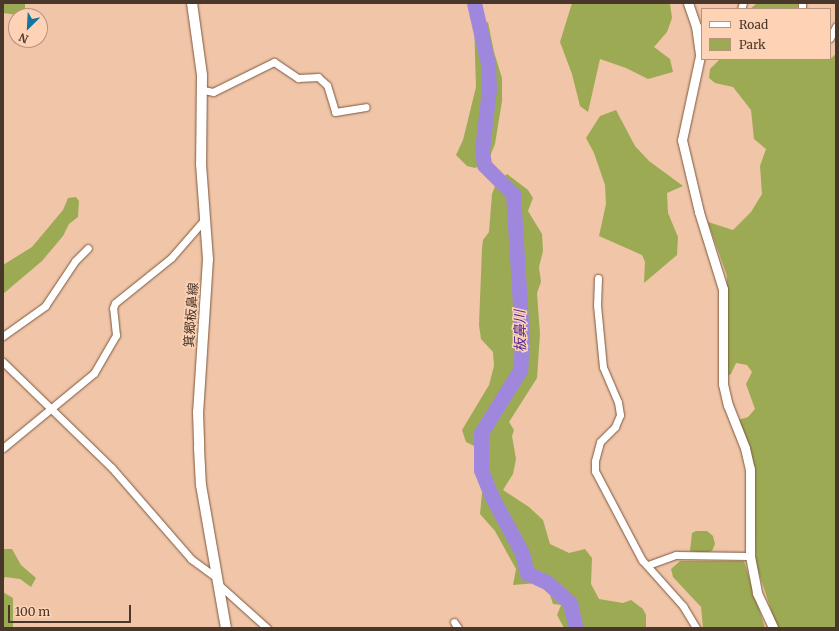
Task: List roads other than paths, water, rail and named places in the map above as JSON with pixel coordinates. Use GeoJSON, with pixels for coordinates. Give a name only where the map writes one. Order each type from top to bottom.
{"type":"FeatureCollection","features":[{"type":"Feature","properties":{"kind":"main road","name":"箕郷板鼻線"},"geometry":{"type":"LineString","coordinates":[[192,3],[203,90],[201,164],[208,293],[198,412],[201,485],[226,628]]}},
{"type":"Feature","properties":{"kind":"street"},"geometry":{"type":"LineString","coordinates":[[688,3],[699,26],[700,56],[682,140],[700,212],[723,289],[723,384],[745,448],[750,469],[750,556],[757,593],[773,628]]}},
{"type":"Feature","properties":{"kind":"street"},"geometry":{"type":"LineString","coordinates":[[831,36],[836,26]]}},
{"type":"Feature","properties":{"kind":"street"},"geometry":{"type":"LineString","coordinates":[[203,90],[213,92],[274,62],[298,78],[318,77],[327,85],[335,112],[366,107]]}},
{"type":"Feature","properties":{"kind":"street"},"geometry":{"type":"LineString","coordinates":[[3,448],[50,411],[94,373],[116,334],[113,308],[115,303],[171,258],[204,220]]}},
{"type":"Feature","properties":{"kind":"street"},"geometry":{"type":"LineString","coordinates":[[3,336],[45,306],[75,261],[88,248]]}},
{"type":"Feature","properties":{"kind":"street"},"geometry":{"type":"LineString","coordinates":[[598,278],[597,304],[603,367],[618,402],[620,415],[615,428],[600,442],[594,466],[639,555],[683,606],[696,628]]}},
{"type":"Feature","properties":{"kind":"street"},"geometry":{"type":"LineString","coordinates":[[3,362],[50,411],[112,468],[196,565],[217,581],[268,628]]}},
{"type":"Feature","properties":{"kind":"street"},"geometry":{"type":"LineString","coordinates":[[648,565],[676,555],[750,556]]}},
{"type":"Feature","properties":{"kind":"waterway","name":"板鼻川"},"geometry":{"type":"LineString","coordinates":[[474,3],[488,64],[489,89],[482,150],[484,165],[513,194],[522,337],[520,370],[481,433],[481,470],[492,497],[522,553],[527,573],[548,583],[570,603],[576,628]]}}]}
